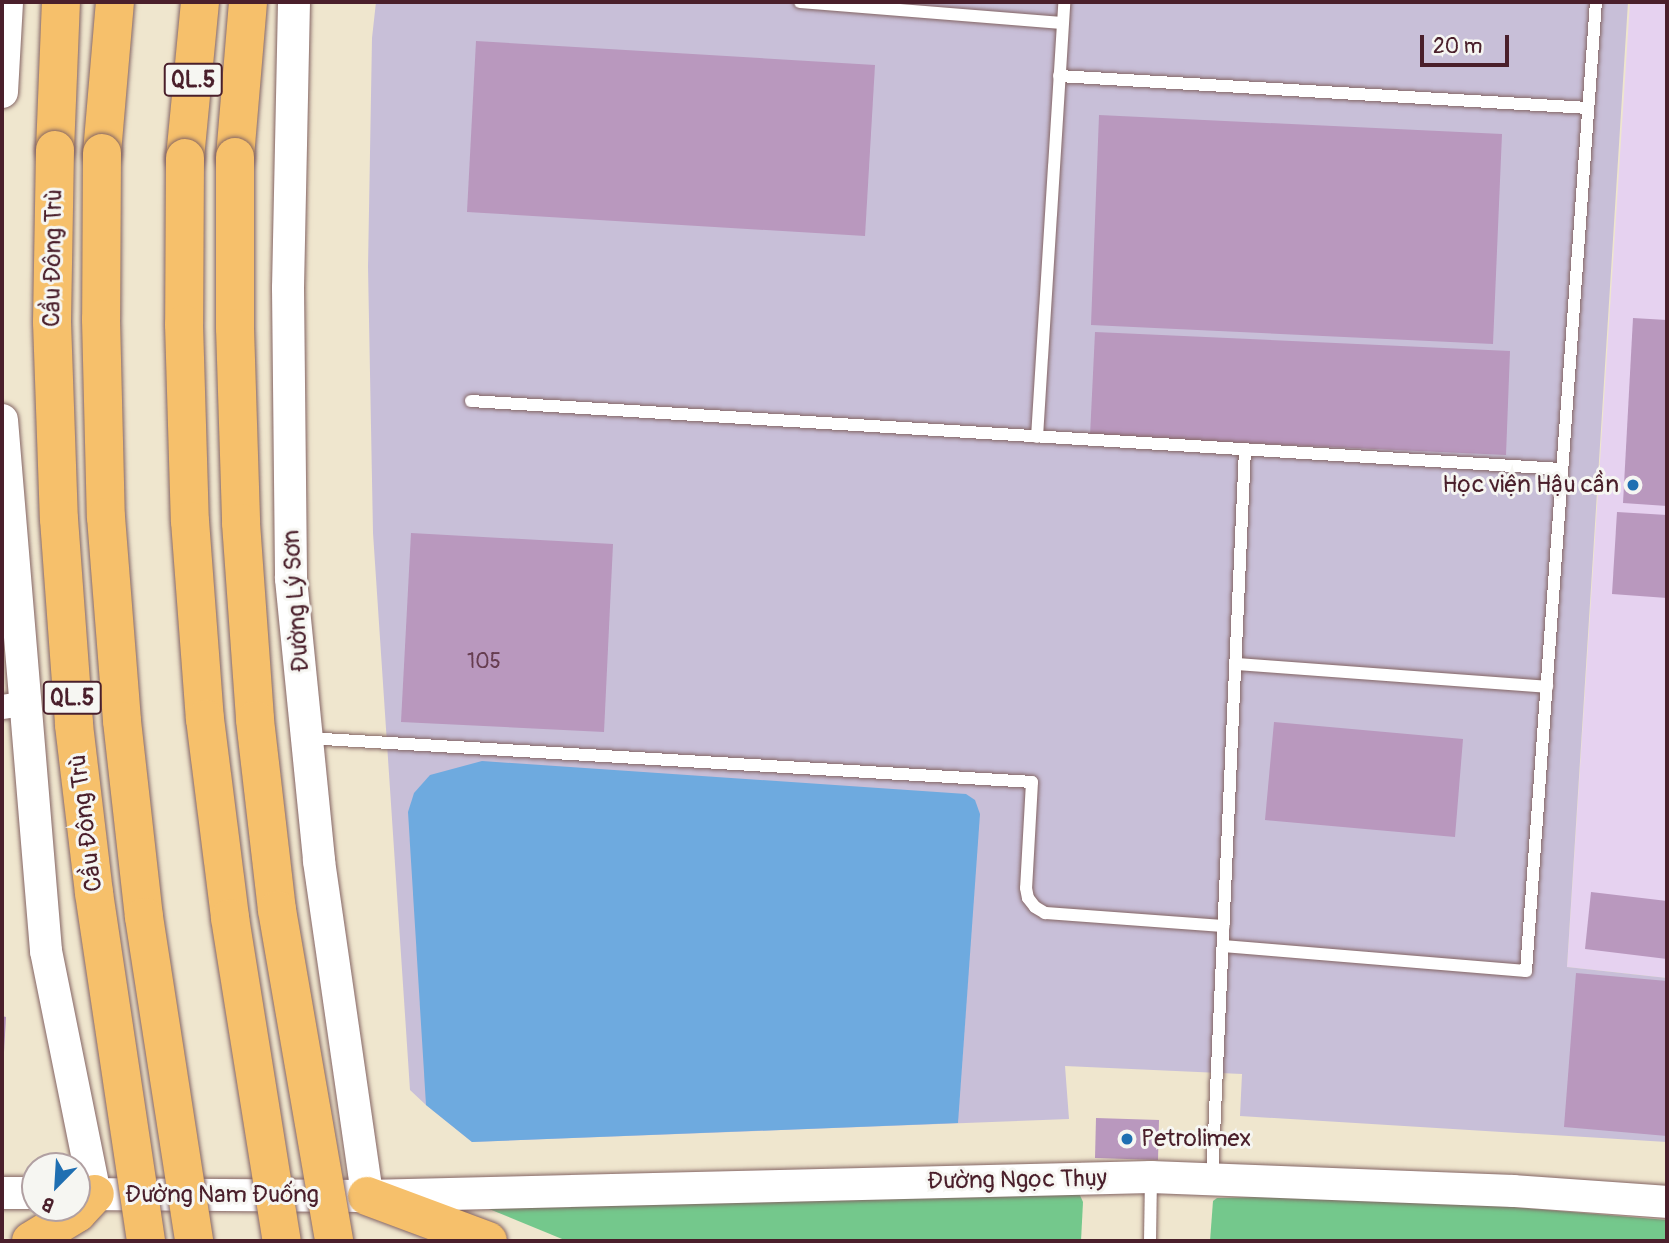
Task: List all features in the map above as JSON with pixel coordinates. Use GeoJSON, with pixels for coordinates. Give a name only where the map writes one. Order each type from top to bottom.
{"type":"FeatureCollection","features":[{"type":"Feature","properties":{"kind":"main road","name":"Cầu Đông Trù"},"geometry":{"type":"LineString","coordinates":[[61,2],[52,322],[59,519],[74,725],[94,893],[146,1241]]}},
{"type":"Feature","properties":{"kind":"main road","name":"Cầu Đông Trù"},"geometry":{"type":"LineString","coordinates":[[115,2],[102,153],[101,319],[106,517],[122,721],[144,917],[194,1241]]}},
{"type":"Feature","properties":{"kind":"main road","name":"QL.5"},"geometry":{"type":"LineString","coordinates":[[200,2],[185,158],[184,324],[190,521],[205,719],[230,918],[282,1241]]}},
{"type":"Feature","properties":{"kind":"main road"},"geometry":{"type":"LineString","coordinates":[[248,2],[235,157],[235,328],[241,523],[255,720],[277,910],[334,1241]]}},
{"type":"Feature","properties":{"kind":"main road"},"geometry":{"type":"LineString","coordinates":[[367,1196],[488,1241]]}},
{"type":"Feature","properties":{"kind":"main road"},"geometry":{"type":"LineString","coordinates":[[31,1241],[62,1222]]}},
{"type":"Feature","properties":{"kind":"street"},"geometry":{"type":"LineString","coordinates":[[2,92],[7,2]]}},
{"type":"Feature","properties":{"kind":"street","name":"Đường Lý Sơn"},"geometry":{"type":"LineString","coordinates":[[294,2],[288,288],[291,579],[318,861],[367,1196]]}},
{"type":"Feature","properties":{"kind":"street"},"geometry":{"type":"LineString","coordinates":[[2,420],[13,705],[46,951],[79,1152]]}},
{"type":"Feature","properties":{"kind":"street","name":"Đường Ngọc Thụy"},"geometry":{"type":"LineString","coordinates":[[367,1196],[1151,1177],[1501,1191],[1667,1202]]}},
{"type":"Feature","properties":{"kind":"street"},"geometry":{"type":"LineString","coordinates":[[2,1193],[21,1193]]}},
{"type":"Feature","properties":{"kind":"street","name":"Đường Nam Đuống"},"geometry":{"type":"LineString","coordinates":[[91,1194],[367,1196]]}},
{"type":"Feature","properties":{"kind":"lane"},"geometry":{"type":"LineString","coordinates":[[800,2],[1062,23]]}},
{"type":"Feature","properties":{"kind":"lane"},"geometry":{"type":"LineString","coordinates":[[1038,437],[1064,2]]}},
{"type":"Feature","properties":{"kind":"lane"},"geometry":{"type":"LineString","coordinates":[[1223,946],[1526,971],[1596,2]]}},
{"type":"Feature","properties":{"kind":"lane"},"geometry":{"type":"LineString","coordinates":[[1059,76],[1588,108]]}},
{"type":"Feature","properties":{"kind":"lane"},"geometry":{"type":"LineString","coordinates":[[471,401],[1562,470]]}},
{"type":"Feature","properties":{"kind":"lane"},"geometry":{"type":"LineString","coordinates":[[1212,1179],[1245,449]]}},
{"type":"Feature","properties":{"kind":"lane"},"geometry":{"type":"LineString","coordinates":[[1236,664],[1546,687]]}},
{"type":"Feature","properties":{"kind":"lane"},"geometry":{"type":"LineString","coordinates":[[307,738],[1032,782],[1026,888],[1028,898],[1035,907],[1045,913],[1224,926]]}},
{"type":"Feature","properties":{"kind":"lane"},"geometry":{"type":"LineString","coordinates":[[1150,1241],[1151,1177]]}},
{"type":"Feature","properties":{"kind":"shaded area"},"geometry":{"type":"Polygon","coordinates":[[[376,2],[1628,2],[1567,967],[1667,978],[1667,1142],[1240,1116],[1242,1074],[1065,1066],[1069,1119],[472,1142],[426,1105],[410,1090],[373,533],[368,267],[372,38],[376,2]]]}},
{"type":"Feature","properties":{"kind":"shaded area","name":"Học viện Hậu cần"},"geometry":{"type":"Polygon","coordinates":[[[1630,2],[1667,2],[1667,978],[1567,967],[1630,2]]]}},
{"type":"Feature","properties":{"kind":"green space"},"geometry":{"type":"Polygon","coordinates":[[[1079,1193],[1083,1202],[1081,1241],[567,1241],[472,1202],[1079,1193]]]}},
{"type":"Feature","properties":{"kind":"green space"},"geometry":{"type":"Polygon","coordinates":[[[1299,1196],[1440,1201],[1667,1220],[1667,1241],[1210,1241],[1213,1201],[1217,1198],[1299,1196]]]}},
{"type":"Feature","properties":{"kind":"water"},"geometry":{"type":"Polygon","coordinates":[[[482,761],[966,794],[975,800],[980,814],[958,1123],[472,1142],[426,1105],[408,812],[414,793],[430,775],[482,761]]]}},
{"type":"Feature","properties":{"kind":"building"},"geometry":{"type":"Polygon","coordinates":[[[476,41],[875,65],[865,236],[467,212],[476,41]]]}},
{"type":"Feature","properties":{"kind":"building"},"geometry":{"type":"Polygon","coordinates":[[[1099,115],[1502,134],[1493,344],[1091,325],[1099,115]]]}},
{"type":"Feature","properties":{"kind":"building"},"geometry":{"type":"Polygon","coordinates":[[[1633,318],[1667,320],[1667,506],[1623,503],[1633,318]]]}},
{"type":"Feature","properties":{"kind":"building"},"geometry":{"type":"Polygon","coordinates":[[[1095,332],[1510,351],[1506,455],[1090,436],[1095,332]]]}},
{"type":"Feature","properties":{"kind":"building"},"geometry":{"type":"Polygon","coordinates":[[[1617,512],[1667,515],[1667,598],[1612,594],[1617,512]]]}},
{"type":"Feature","properties":{"kind":"building"},"geometry":{"type":"Polygon","coordinates":[[[411,533],[613,544],[604,732],[401,722],[411,533]]]}},
{"type":"Feature","properties":{"kind":"building"},"geometry":{"type":"Polygon","coordinates":[[[1274,722],[1463,739],[1455,837],[1265,820],[1274,722]]]}},
{"type":"Feature","properties":{"kind":"building"},"geometry":{"type":"Polygon","coordinates":[[[1591,892],[1667,901],[1667,959],[1585,949],[1591,892]]]}},
{"type":"Feature","properties":{"kind":"building"},"geometry":{"type":"Polygon","coordinates":[[[1576,973],[1667,981],[1667,1136],[1564,1127],[1576,973]]]}},
{"type":"Feature","properties":{"kind":"building"},"geometry":{"type":"Polygon","coordinates":[[[2,1016],[6,1017],[4,1052],[2,1052],[2,1016]]]}},
{"type":"Feature","properties":{"kind":"building","name":"Petrolimex"},"geometry":{"type":"Polygon","coordinates":[[[1096,1118],[1159,1120],[1158,1160],[1095,1158],[1096,1118]]]}},
{"type":"Feature","properties":{"kind":"place","name":"Học viện Hậu cần"},"geometry":{"type":"Point","coordinates":[1633,485]}},
{"type":"Feature","properties":{"kind":"place","name":"Petrolimex"},"geometry":{"type":"Point","coordinates":[1127,1139]}}]}
